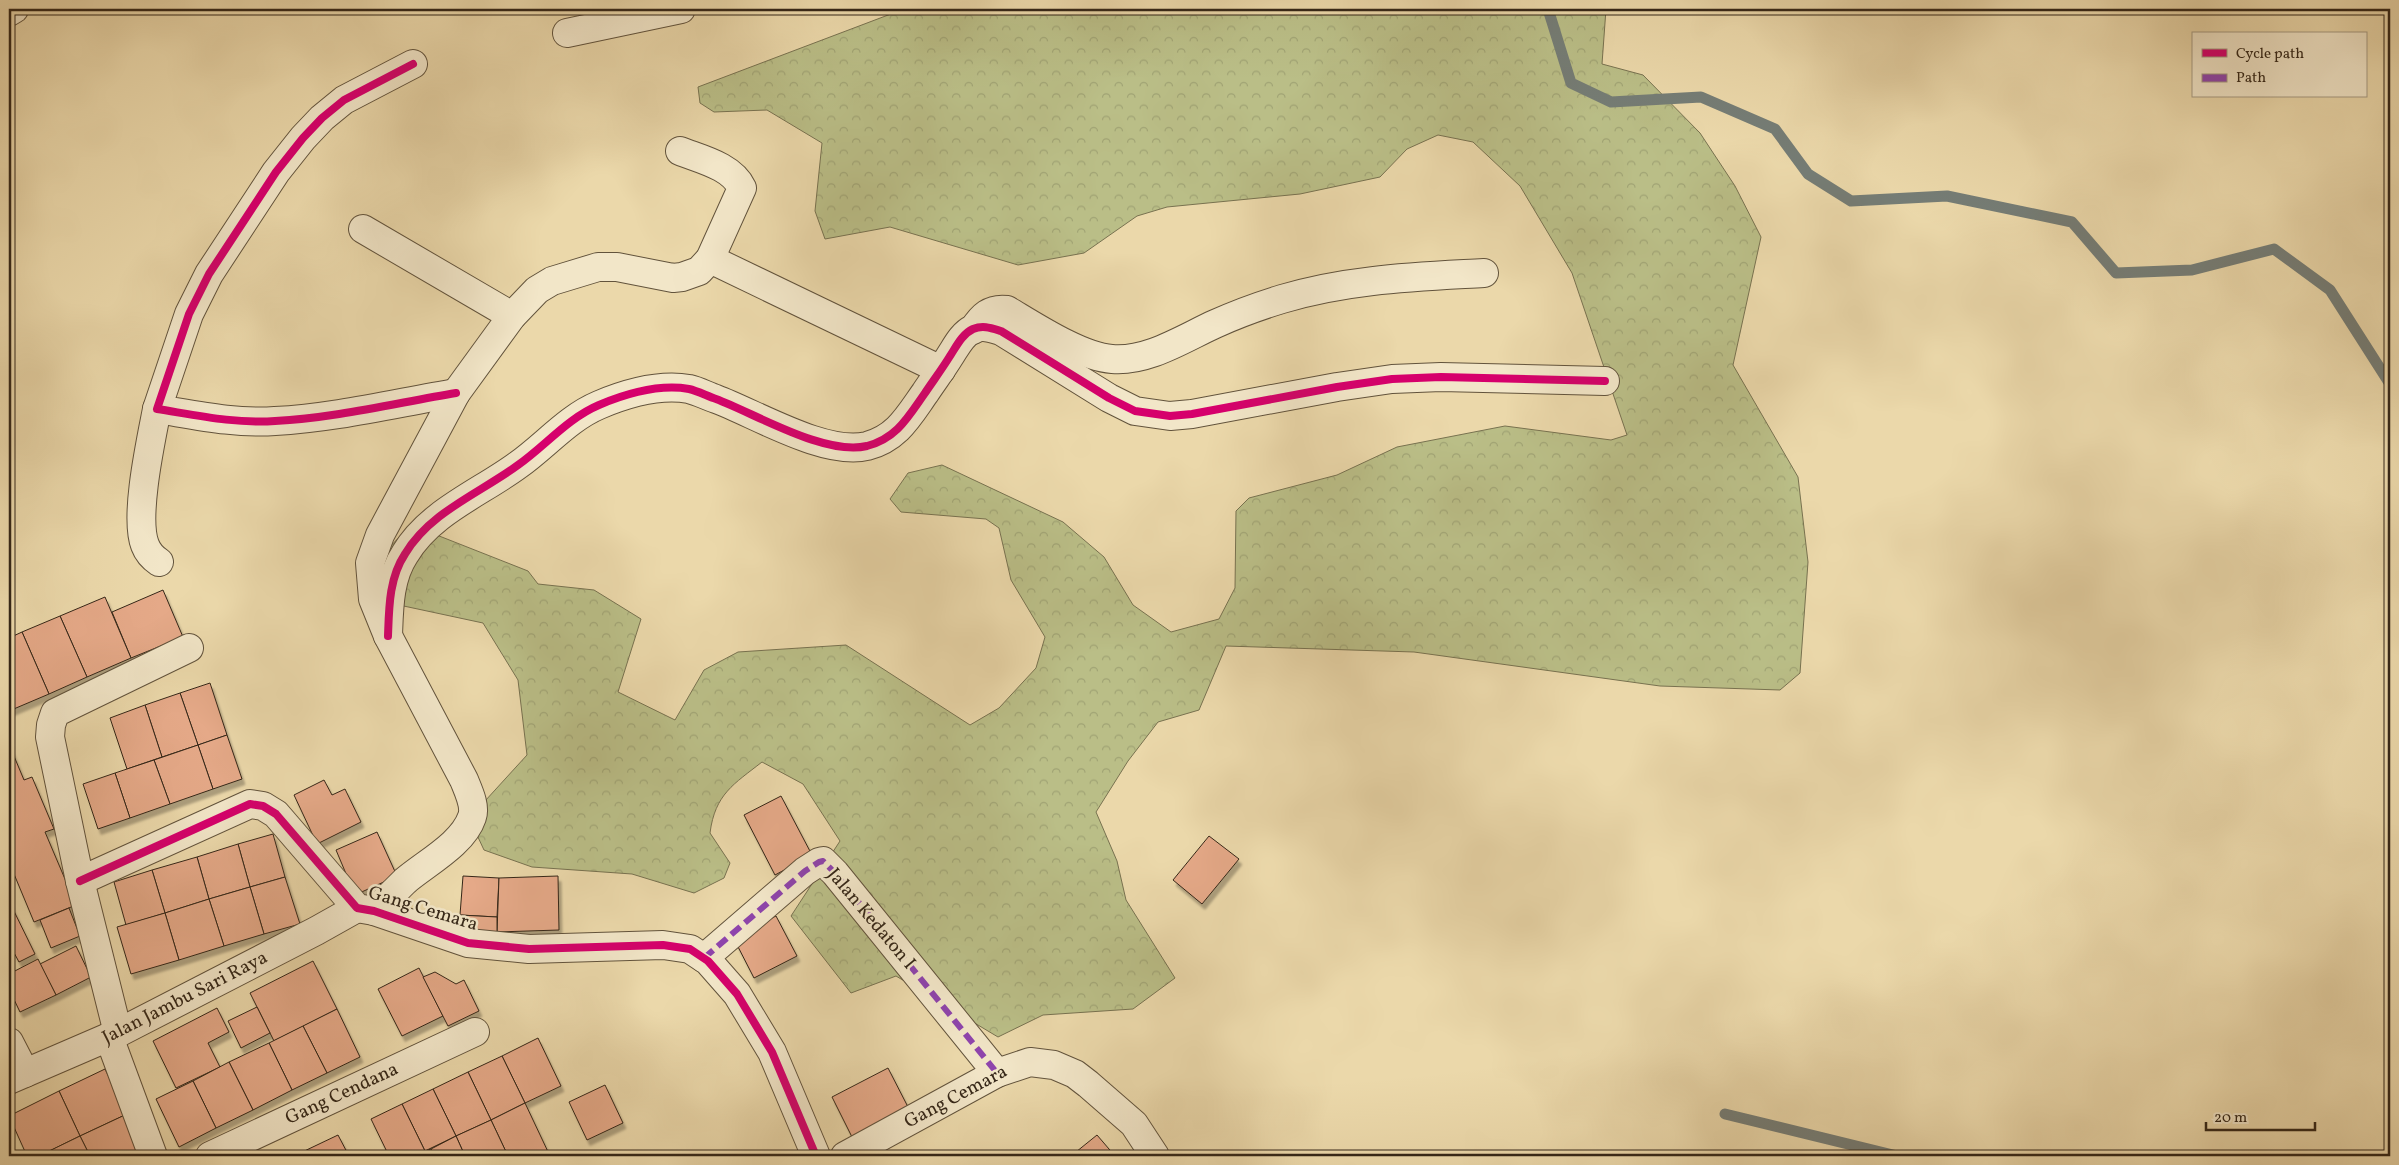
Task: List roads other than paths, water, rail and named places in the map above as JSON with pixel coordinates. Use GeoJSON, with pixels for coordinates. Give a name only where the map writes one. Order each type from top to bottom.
{"type":"FeatureCollection","features":[{"type":"Feature","properties":{"kind":"street"},"geometry":{"type":"LineString","coordinates":[[9,12],[14,9]]}},
{"type":"Feature","properties":{"kind":"street"},"geometry":{"type":"LineString","coordinates":[[567,33],[682,9]]}},
{"type":"Feature","properties":{"kind":"street"},"geometry":{"type":"LineString","coordinates":[[159,562],[151,556],[144,544],[142,530],[146,465],[157,410],[189,314],[209,274],[276,172],[322,118],[344,100],[413,64]]}},
{"type":"Feature","properties":{"kind":"street"},"geometry":{"type":"LineString","coordinates":[[680,151],[713,164],[731,174],[742,188],[710,258],[941,370]]}},
{"type":"Feature","properties":{"kind":"street"},"geometry":{"type":"LineString","coordinates":[[363,229],[512,316]]}},
{"type":"Feature","properties":{"kind":"street","name":"Jalan Jambu Sari Raya"},"geometry":{"type":"LineString","coordinates":[[17,1076],[113,1035],[316,931],[366,909],[436,858],[462,834],[472,816],[471,799],[464,780],[388,636],[373,599],[370,563],[380,534],[456,393],[512,316],[537,290],[552,280],[598,267],[617,267],[673,278],[682,277],[699,271],[710,258]]}},
{"type":"Feature","properties":{"kind":"street"},"geometry":{"type":"LineString","coordinates":[[388,636],[390,598],[397,570],[404,554],[420,534],[442,515],[518,465],[579,416],[597,406],[629,395],[654,390],[690,389],[802,436],[844,447],[865,446],[895,433],[907,420],[960,342],[988,312],[997,309],[1006,310],[1090,355],[1112,359],[1126,359],[1143,356],[1168,346],[1248,310],[1320,289],[1372,280],[1484,273]]}},
{"type":"Feature","properties":{"kind":"street"},"geometry":{"type":"LineString","coordinates":[[973,330],[983,327],[1001,331],[1109,398],[1135,411],[1170,416],[1192,414],[1337,387],[1392,379],[1442,377],[1604,381]]}},
{"type":"Feature","properties":{"kind":"street"},"geometry":{"type":"LineString","coordinates":[[157,410],[273,422],[311,418],[456,393]]}},
{"type":"Feature","properties":{"kind":"street"},"geometry":{"type":"LineString","coordinates":[[154,1156],[113,1035],[50,737],[51,725],[56,713],[190,648]]}},
{"type":"Feature","properties":{"kind":"street","name":"Gang Cemara"},"geometry":{"type":"LineString","coordinates":[[80,881],[250,804],[263,806],[276,814],[366,909],[468,943],[529,949],[662,945],[690,949],[704,958],[722,975],[772,1052],[816,1156]]}},
{"type":"Feature","properties":{"kind":"street","name":"Jalan Kedaton I"},"geometry":{"type":"LineString","coordinates":[[704,958],[805,871],[819,862],[823,862],[835,872],[997,1073]]}},
{"type":"Feature","properties":{"kind":"street","name":"Gang Cendana"},"geometry":{"type":"LineString","coordinates":[[210,1156],[475,1032]]}},
{"type":"Feature","properties":{"kind":"street"},"geometry":{"type":"LineString","coordinates":[[9,1042],[17,1076]]}},
{"type":"Feature","properties":{"kind":"street","name":"Gang Cemara"},"geometry":{"type":"LineString","coordinates":[[845,1156],[997,1073],[1030,1062],[1054,1065],[1075,1074],[1134,1124],[1156,1156]]}},
{"type":"Feature","properties":{"kind":"waterway"},"geometry":{"type":"LineString","coordinates":[[1548,9],[1571,83],[1611,102],[1701,97],[1775,129],[1808,174],[1851,201],[1947,196],[2072,222],[2116,273],[2192,270],[2274,249],[2330,290],[2390,384]]}},
{"type":"Feature","properties":{"kind":"waterway"},"geometry":{"type":"LineString","coordinates":[[1725,1114],[1897,1156]]}}]}
